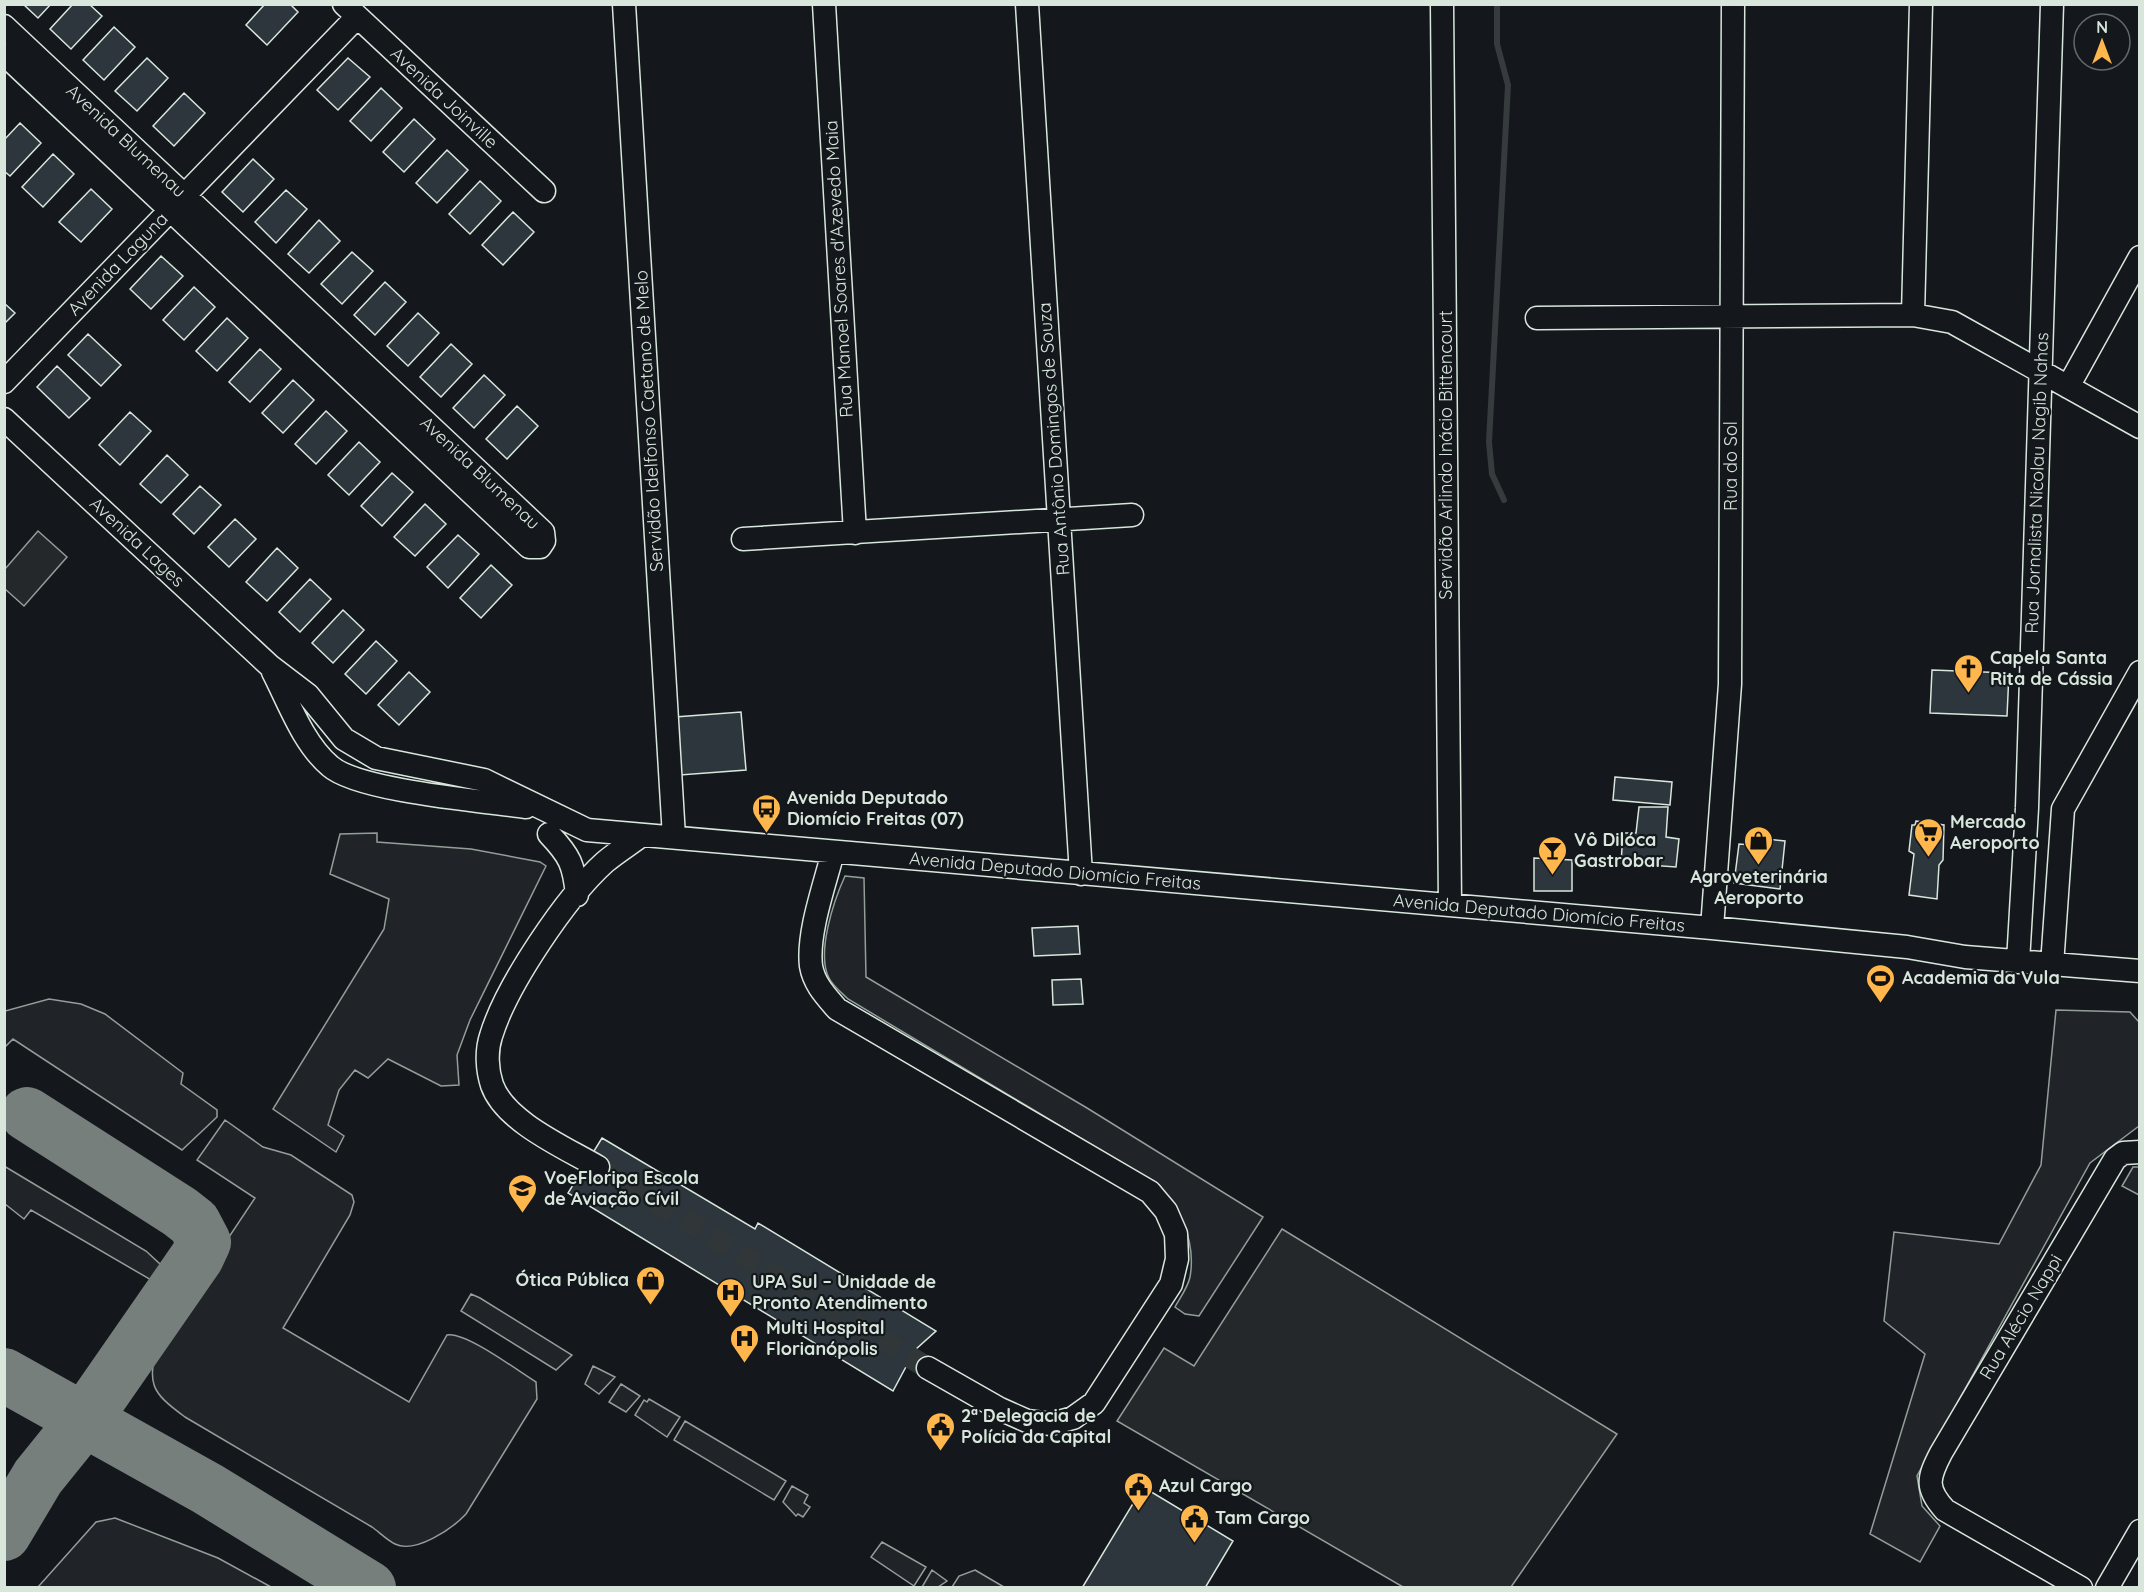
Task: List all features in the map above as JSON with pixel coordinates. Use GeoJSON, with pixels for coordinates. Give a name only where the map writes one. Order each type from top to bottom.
{"type":"FeatureCollection","features":[{"type":"Feature","properties":{"kind":"street","name":"Servidão Idelfonso Caetano de Melo"},"geometry":{"type":"LineString","coordinates":[[624,4],[674,837]]}},
{"type":"Feature","properties":{"kind":"street","name":"Rua Manoel Soares d'Azevedo Maia"},"geometry":{"type":"LineString","coordinates":[[824,4],[855,533]]}},
{"type":"Feature","properties":{"kind":"street","name":"Rua Antônio Domingos de Souza"},"geometry":{"type":"LineString","coordinates":[[1027,4],[1081,874]]}},
{"type":"Feature","properties":{"kind":"street","name":"Servidão Arlindo Inácio Bittencourt"},"geometry":{"type":"LineString","coordinates":[[1442,4],[1450,905]]}},
{"type":"Feature","properties":{"kind":"street","name":"Rua do Sol"},"geometry":{"type":"LineString","coordinates":[[1712,928],[1730,684],[1733,4]]}},
{"type":"Feature","properties":{"kind":"street"},"geometry":{"type":"LineString","coordinates":[[1913,315],[1921,4]]}},
{"type":"Feature","properties":{"kind":"street","name":"Rua Jornalista Nicolau Nagib Nahas"},"geometry":{"type":"LineString","coordinates":[[2019,955],[2027,808],[2052,4]]}},
{"type":"Feature","properties":{"kind":"street","name":"Avenida Joinville"},"geometry":{"type":"LineString","coordinates":[[351,11],[544,191]]}},
{"type":"Feature","properties":{"kind":"street","name":"Avenida Laguna"},"geometry":{"type":"LineString","coordinates":[[4,382],[177,202],[351,11]]}},
{"type":"Feature","properties":{"kind":"street","name":"Avenida Blumenau"},"geometry":{"type":"LineString","coordinates":[[4,26],[177,202],[529,547],[540,547],[544,541],[543,532],[177,202],[4,54]]}},
{"type":"Feature","properties":{"kind":"street"},"geometry":{"type":"LineString","coordinates":[[2068,387],[2139,257]]}},
{"type":"Feature","properties":{"kind":"street"},"geometry":{"type":"LineString","coordinates":[[1537,318],[1913,315],[1952,322],[2139,427]]}},
{"type":"Feature","properties":{"kind":"street","name":"Avenida Lages"},"geometry":{"type":"LineString","coordinates":[[4,419],[270,666],[308,695],[344,739],[376,758],[484,780],[587,830],[642,835]]}},
{"type":"Feature","properties":{"kind":"street"},"geometry":{"type":"LineString","coordinates":[[743,539],[1132,515]]}},
{"type":"Feature","properties":{"kind":"street","name":"Avenida Lages"},"geometry":{"type":"LineString","coordinates":[[270,666],[307,739],[330,767],[356,781],[547,811]]}},
{"type":"Feature","properties":{"kind":"street"},"geometry":{"type":"LineString","coordinates":[[2052,958],[2063,809],[2139,672]]}},
{"type":"Feature","properties":{"kind":"street"},"geometry":{"type":"LineString","coordinates":[[2027,808],[2063,809]]}},
{"type":"Feature","properties":{"kind":"street"},"geometry":{"type":"LineString","coordinates":[[549,834],[567,852],[574,870],[577,895]]}},
{"type":"Feature","properties":{"kind":"street","name":"Avenida Deputado Diomício Freitas"},"geometry":{"type":"LineString","coordinates":[[642,835],[1907,947],[1966,943],[2019,955],[2139,971]]}},
{"type":"Feature","properties":{"kind":"street"},"geometry":{"type":"LineString","coordinates":[[598,1167],[526,1124],[506,1108],[492,1086],[487,1062],[490,1038],[498,1017],[540,941],[604,863],[642,835]]}},
{"type":"Feature","properties":{"kind":"street"},"geometry":{"type":"LineString","coordinates":[[833,852],[813,939],[812,966],[820,989],[837,1009],[1150,1192],[1166,1211],[1176,1234],[1178,1259],[1171,1284],[1094,1403],[1073,1418],[1051,1424],[1026,1420],[1000,1409],[927,1368]]}},
{"type":"Feature","properties":{"kind":"street","name":"Avenida Deputado Diomício Freitas"},"geometry":{"type":"LineString","coordinates":[[2052,958],[2139,958]]}},
{"type":"Feature","properties":{"kind":"street","name":"Rua Alécio Nappi"},"geometry":{"type":"LineString","coordinates":[[2081,1587],[1945,1510],[1934,1498],[1929,1486],[1941,1453],[2115,1159],[2131,1152]]}},
{"type":"Feature","properties":{"kind":"street"},"geometry":{"type":"LineString","coordinates":[[2107,1587],[2139,1531]]}},
{"type":"Feature","properties":{"kind":"shaded area"},"geometry":{"type":"Polygon","coordinates":[[[38,531],[67,557],[24,606],[5,589],[5,569],[38,531]]]}},
{"type":"Feature","properties":{"kind":"shaded area"},"geometry":{"type":"Polygon","coordinates":[[[377,833],[377,842],[471,849],[540,862],[546,866],[470,1020],[457,1055],[459,1085],[441,1086],[388,1059],[368,1078],[355,1070],[339,1090],[328,1125],[344,1136],[336,1152],[273,1109],[384,929],[389,899],[330,874],[340,834],[377,833]]]}},
{"type":"Feature","properties":{"kind":"shaded area"},"geometry":{"type":"Polygon","coordinates":[[[845,876],[864,878],[866,977],[1087,1108],[1263,1217],[1199,1316],[1185,1314],[1175,1307],[1189,1281],[1191,1252],[1180,1217],[1159,1185],[848,999],[833,984],[826,967],[825,941],[836,899],[845,876]]]}},
{"type":"Feature","properties":{"kind":"shaded area"},"geometry":{"type":"Polygon","coordinates":[[[49,999],[81,1004],[105,1014],[183,1073],[181,1084],[217,1110],[217,1117],[182,1150],[13,1039],[5,1047],[5,1011],[49,999]]]}},
{"type":"Feature","properties":{"kind":"shaded area"},"geometry":{"type":"Polygon","coordinates":[[[2056,1010],[2130,1012],[2139,1022],[2139,1126],[2090,1163],[1917,1476],[1922,1506],[1940,1526],[1920,1562],[1870,1534],[1925,1354],[1884,1321],[1894,1232],[1999,1244],[2041,1165],[2056,1010]]]}},
{"type":"Feature","properties":{"kind":"shaded area"},"geometry":{"type":"Polygon","coordinates":[[[225,1120],[263,1147],[291,1155],[352,1195],[354,1202],[350,1215],[283,1328],[409,1402],[447,1335],[455,1335],[478,1345],[536,1382],[537,1399],[466,1514],[443,1533],[423,1543],[413,1546],[395,1544],[372,1527],[185,1417],[165,1401],[154,1386],[153,1368],[159,1342],[255,1198],[197,1160],[225,1120]]]}},
{"type":"Feature","properties":{"kind":"shaded area"},"geometry":{"type":"Polygon","coordinates":[[[4,1166],[146,1251],[160,1264],[166,1280],[158,1284],[31,1210],[24,1219],[5,1204],[4,1166]]]}},
{"type":"Feature","properties":{"kind":"shaded area"},"geometry":{"type":"Polygon","coordinates":[[[2133,1167],[2139,1167],[2139,1195],[2122,1186],[2133,1167]]]}},
{"type":"Feature","properties":{"kind":"shaded area"},"geometry":{"type":"Polygon","coordinates":[[[1282,1229],[1617,1434],[1511,1587],[1403,1587],[1117,1421],[1164,1348],[1194,1366],[1282,1229]]]}},
{"type":"Feature","properties":{"kind":"shaded area"},"geometry":{"type":"Polygon","coordinates":[[[471,1294],[572,1355],[556,1370],[461,1311],[471,1294]]]}},
{"type":"Feature","properties":{"kind":"shaded area"},"geometry":{"type":"Polygon","coordinates":[[[593,1366],[615,1377],[599,1394],[585,1384],[593,1366]]]}},
{"type":"Feature","properties":{"kind":"shaded area"},"geometry":{"type":"Polygon","coordinates":[[[621,1384],[640,1396],[626,1412],[609,1402],[621,1384]]]}},
{"type":"Feature","properties":{"kind":"shaded area"},"geometry":{"type":"Polygon","coordinates":[[[649,1399],[680,1417],[667,1437],[635,1415],[644,1400],[647,1402],[649,1399]]]}},
{"type":"Feature","properties":{"kind":"shaded area"},"geometry":{"type":"Polygon","coordinates":[[[685,1421],[786,1481],[774,1500],[674,1440],[685,1421]]]}},
{"type":"Feature","properties":{"kind":"shaded area"},"geometry":{"type":"Polygon","coordinates":[[[792,1486],[808,1495],[804,1503],[810,1507],[803,1517],[798,1514],[796,1516],[783,1502],[792,1486]]]}},
{"type":"Feature","properties":{"kind":"shaded area"},"geometry":{"type":"Polygon","coordinates":[[[115,1518],[218,1558],[271,1587],[38,1587],[96,1522],[115,1518]]]}},
{"type":"Feature","properties":{"kind":"shaded area"},"geometry":{"type":"Polygon","coordinates":[[[882,1542],[926,1567],[914,1586],[871,1557],[882,1542]]]}},
{"type":"Feature","properties":{"kind":"shaded area"},"geometry":{"type":"Polygon","coordinates":[[[932,1570],[947,1581],[938,1587],[922,1587],[932,1570]]]}},
{"type":"Feature","properties":{"kind":"shaded area"},"geometry":{"type":"Polygon","coordinates":[[[975,1570],[1004,1587],[952,1587],[959,1576],[975,1570]]]}},
{"type":"Feature","properties":{"kind":"building"},"geometry":{"type":"Polygon","coordinates":[[[23,4],[51,4],[38,18],[23,4]]]}},
{"type":"Feature","properties":{"kind":"building"},"geometry":{"type":"Polygon","coordinates":[[[73,4],[89,4],[102,16],[71,49],[50,29],[73,4]]]}},
{"type":"Feature","properties":{"kind":"building"},"geometry":{"type":"Polygon","coordinates":[[[265,4],[290,4],[298,12],[267,45],[246,25],[265,4]]]}},
{"type":"Feature","properties":{"kind":"building"},"geometry":{"type":"Polygon","coordinates":[[[114,27],[135,47],[104,80],[83,60],[114,27]]]}},
{"type":"Feature","properties":{"kind":"building"},"geometry":{"type":"Polygon","coordinates":[[[147,58],[168,78],[137,111],[115,91],[147,58]]]}},
{"type":"Feature","properties":{"kind":"building"},"geometry":{"type":"Polygon","coordinates":[[[348,58],[370,77],[338,110],[317,90],[348,58]]]}},
{"type":"Feature","properties":{"kind":"building"},"geometry":{"type":"Polygon","coordinates":[[[381,88],[402,108],[371,141],[350,121],[381,88]]]}},
{"type":"Feature","properties":{"kind":"building"},"geometry":{"type":"Polygon","coordinates":[[[184,93],[205,113],[174,146],[153,126],[184,93]]]}},
{"type":"Feature","properties":{"kind":"building"},"geometry":{"type":"Polygon","coordinates":[[[414,119],[435,139],[404,172],[383,152],[414,119]]]}},
{"type":"Feature","properties":{"kind":"building"},"geometry":{"type":"Polygon","coordinates":[[[20,123],[41,143],[10,176],[4,171],[4,140],[20,123]]]}},
{"type":"Feature","properties":{"kind":"building"},"geometry":{"type":"Polygon","coordinates":[[[447,150],[468,170],[437,203],[416,183],[447,150]]]}},
{"type":"Feature","properties":{"kind":"building"},"geometry":{"type":"Polygon","coordinates":[[[53,154],[74,174],[43,207],[22,187],[53,154]]]}},
{"type":"Feature","properties":{"kind":"building"},"geometry":{"type":"Polygon","coordinates":[[[253,159],[274,179],[243,212],[222,192],[253,159]]]}},
{"type":"Feature","properties":{"kind":"building"},"geometry":{"type":"Polygon","coordinates":[[[480,181],[501,201],[470,234],[449,214],[480,181]]]}},
{"type":"Feature","properties":{"kind":"building"},"geometry":{"type":"Polygon","coordinates":[[[91,189],[112,209],[81,242],[59,222],[91,189]]]}},
{"type":"Feature","properties":{"kind":"building"},"geometry":{"type":"Polygon","coordinates":[[[286,190],[307,209],[276,243],[255,222],[286,190]]]}},
{"type":"Feature","properties":{"kind":"building"},"geometry":{"type":"Polygon","coordinates":[[[513,212],[534,232],[503,265],[482,245],[513,212]]]}},
{"type":"Feature","properties":{"kind":"building"},"geometry":{"type":"Polygon","coordinates":[[[319,220],[340,241],[309,273],[288,254],[319,220]]]}},
{"type":"Feature","properties":{"kind":"building"},"geometry":{"type":"Polygon","coordinates":[[[352,252],[373,271],[342,304],[321,284],[352,252]]]}},
{"type":"Feature","properties":{"kind":"building"},"geometry":{"type":"Polygon","coordinates":[[[161,256],[183,276],[151,309],[130,289],[161,256]]]}},
{"type":"Feature","properties":{"kind":"building"},"geometry":{"type":"Polygon","coordinates":[[[385,282],[406,302],[375,335],[354,315],[385,282]]]}},
{"type":"Feature","properties":{"kind":"building"},"geometry":{"type":"Polygon","coordinates":[[[194,287],[215,307],[184,340],[163,320],[194,287]]]}},
{"type":"Feature","properties":{"kind":"building"},"geometry":{"type":"Polygon","coordinates":[[[4,303],[15,313],[4,324],[4,303]]]}},
{"type":"Feature","properties":{"kind":"building"},"geometry":{"type":"Polygon","coordinates":[[[418,313],[439,333],[408,366],[387,346],[418,313]]]}},
{"type":"Feature","properties":{"kind":"building"},"geometry":{"type":"Polygon","coordinates":[[[227,318],[248,338],[217,371],[196,351],[227,318]]]}},
{"type":"Feature","properties":{"kind":"building"},"geometry":{"type":"Polygon","coordinates":[[[88,334],[121,365],[101,386],[68,355],[88,334]]]}},
{"type":"Feature","properties":{"kind":"building"},"geometry":{"type":"Polygon","coordinates":[[[451,344],[472,364],[441,397],[420,377],[451,344]]]}},
{"type":"Feature","properties":{"kind":"building"},"geometry":{"type":"Polygon","coordinates":[[[260,349],[281,369],[250,402],[229,382],[260,349]]]}},
{"type":"Feature","properties":{"kind":"building"},"geometry":{"type":"Polygon","coordinates":[[[57,366],[90,398],[69,418],[37,387],[57,366]]]}},
{"type":"Feature","properties":{"kind":"building"},"geometry":{"type":"Polygon","coordinates":[[[484,375],[505,395],[474,428],[453,408],[484,375]]]}},
{"type":"Feature","properties":{"kind":"building"},"geometry":{"type":"Polygon","coordinates":[[[293,380],[314,400],[283,433],[262,413],[293,380]]]}},
{"type":"Feature","properties":{"kind":"building"},"geometry":{"type":"Polygon","coordinates":[[[517,406],[538,426],[507,459],[486,439],[517,406]]]}},
{"type":"Feature","properties":{"kind":"building"},"geometry":{"type":"Polygon","coordinates":[[[326,411],[347,431],[316,464],[295,444],[326,411]]]}},
{"type":"Feature","properties":{"kind":"building"},"geometry":{"type":"Polygon","coordinates":[[[130,412],[151,431],[120,465],[99,445],[130,412]]]}},
{"type":"Feature","properties":{"kind":"building"},"geometry":{"type":"Polygon","coordinates":[[[359,442],[380,462],[349,495],[328,475],[359,442]]]}},
{"type":"Feature","properties":{"kind":"building"},"geometry":{"type":"Polygon","coordinates":[[[167,455],[188,475],[161,503],[140,484],[167,455]]]}},
{"type":"Feature","properties":{"kind":"building"},"geometry":{"type":"Polygon","coordinates":[[[392,473],[413,492],[382,526],[361,506],[392,473]]]}},
{"type":"Feature","properties":{"kind":"building"},"geometry":{"type":"Polygon","coordinates":[[[200,486],[221,505],[194,534],[173,514],[200,486]]]}},
{"type":"Feature","properties":{"kind":"building"},"geometry":{"type":"Polygon","coordinates":[[[425,504],[446,524],[415,556],[394,537],[425,504]]]}},
{"type":"Feature","properties":{"kind":"building"},"geometry":{"type":"Polygon","coordinates":[[[235,519],[256,539],[229,567],[208,547],[235,519]]]}},
{"type":"Feature","properties":{"kind":"building"},"geometry":{"type":"Polygon","coordinates":[[[458,535],[479,554],[448,588],[427,567],[458,535]]]}},
{"type":"Feature","properties":{"kind":"building"},"geometry":{"type":"Polygon","coordinates":[[[277,548],[298,568],[267,601],[246,582],[277,548]]]}},
{"type":"Feature","properties":{"kind":"building"},"geometry":{"type":"Polygon","coordinates":[[[491,565],[512,585],[481,618],[460,598],[491,565]]]}},
{"type":"Feature","properties":{"kind":"building"},"geometry":{"type":"Polygon","coordinates":[[[310,579],[331,599],[300,632],[279,612],[310,579]]]}},
{"type":"Feature","properties":{"kind":"building"},"geometry":{"type":"Polygon","coordinates":[[[343,610],[364,630],[333,663],[312,643],[343,610]]]}},
{"type":"Feature","properties":{"kind":"building"},"geometry":{"type":"Polygon","coordinates":[[[376,641],[397,661],[366,694],[345,674],[376,641]]]}},
{"type":"Feature","properties":{"kind":"building","name":"Capela Santa Rita de Cássia"},"geometry":{"type":"Polygon","coordinates":[[[1932,670],[2009,673],[2007,716],[1930,713],[1932,670]]]}},
{"type":"Feature","properties":{"kind":"building"},"geometry":{"type":"Polygon","coordinates":[[[409,672],[430,692],[399,725],[378,705],[409,672]]]}},
{"type":"Feature","properties":{"kind":"building"},"geometry":{"type":"Polygon","coordinates":[[[741,712],[746,770],[680,775],[675,717],[741,712]]]}},
{"type":"Feature","properties":{"kind":"building"},"geometry":{"type":"Polygon","coordinates":[[[1615,777],[1672,782],[1670,805],[1613,800],[1615,777]]]}},
{"type":"Feature","properties":{"kind":"building"},"geometry":{"type":"Polygon","coordinates":[[[1639,807],[1668,807],[1666,837],[1679,839],[1676,867],[1621,863],[1623,833],[1636,833],[1639,807]]]}},
{"type":"Feature","properties":{"kind":"building","name":"Mercado Aeroporto"},"geometry":{"type":"Polygon","coordinates":[[[1916,821],[1944,825],[1943,860],[1939,865],[1937,899],[1909,895],[1914,854],[1909,851],[1912,825],[1915,825],[1916,821]]]}},
{"type":"Feature","properties":{"kind":"building","name":"Agroveterinária Aeroporto"},"geometry":{"type":"Polygon","coordinates":[[[1767,839],[1785,841],[1780,889],[1734,883],[1739,844],[1766,846],[1767,839]]]}},
{"type":"Feature","properties":{"kind":"building","name":"Vô Dilóca Gastrobar"},"geometry":{"type":"Polygon","coordinates":[[[1534,858],[1572,860],[1572,891],[1534,891],[1534,858]]]}},
{"type":"Feature","properties":{"kind":"building"},"geometry":{"type":"Polygon","coordinates":[[[1078,926],[1080,954],[1034,956],[1032,928],[1078,926]]]}},
{"type":"Feature","properties":{"kind":"building"},"geometry":{"type":"Polygon","coordinates":[[[1081,979],[1083,1004],[1053,1005],[1052,980],[1081,979]]]}},
{"type":"Feature","properties":{"kind":"building"},"geometry":{"type":"Polygon","coordinates":[[[602,1138],[755,1229],[758,1223],[936,1331],[915,1350],[893,1391],[568,1193],[602,1138]]]}},
{"type":"Feature","properties":{"kind":"building"},"geometry":{"type":"Polygon","coordinates":[[[1143,1487],[1233,1541],[1205,1588],[1082,1588],[1143,1487]]]}},
{"type":"Feature","properties":{"kind":"waterway"},"geometry":{"type":"LineString","coordinates":[[1497,4],[1497,44],[1508,85],[1489,442],[1492,474],[1504,500]]}},
{"type":"Feature","properties":{"kind":"taxiway"},"geometry":{"type":"LineString","coordinates":[[4,1534],[38,1477],[84,1420],[197,1257],[204,1242],[194,1223],[180,1212],[27,1114]]}},
{"type":"Feature","properties":{"kind":"taxiway"},"geometry":{"type":"LineString","coordinates":[[4,1375],[208,1489],[369,1588]]}},
{"type":"Feature","properties":{"kind":"tunnel"},"geometry":{"type":"LineString","coordinates":[[598,1167],[928,1368]]}},
{"type":"Feature","properties":{"kind":"place","name":"Capela Santa Rita de Cássia"},"geometry":{"type":"Point","coordinates":[1969,694]}},
{"type":"Feature","properties":{"kind":"place","name":"Avenida Deputado Diomício Freitas (07)"},"geometry":{"type":"Point","coordinates":[766,834]}},
{"type":"Feature","properties":{"kind":"place","name":"Mercado Aeroporto"},"geometry":{"type":"Point","coordinates":[1929,858]}},
{"type":"Feature","properties":{"kind":"place","name":"Agroveterinária Aeroporto"},"geometry":{"type":"Point","coordinates":[1759,866]}},
{"type":"Feature","properties":{"kind":"place","name":"Vô Dilóca Gastrobar"},"geometry":{"type":"Point","coordinates":[1553,876]}},
{"type":"Feature","properties":{"kind":"place","name":"Academia da Vula"},"geometry":{"type":"Point","coordinates":[1881,1004]}},
{"type":"Feature","properties":{"kind":"place","name":"VoeFloripa Escola de Aviação Cívil"},"geometry":{"type":"Point","coordinates":[523,1214]}},
{"type":"Feature","properties":{"kind":"place","name":"Ótica Pública"},"geometry":{"type":"Point","coordinates":[650,1306]}},
{"type":"Feature","properties":{"kind":"place","name":"UPA Sul – Unidade de Pronto Atendimento"},"geometry":{"type":"Point","coordinates":[731,1318]}},
{"type":"Feature","properties":{"kind":"place","name":"Multi Hospital Florianópolis"},"geometry":{"type":"Point","coordinates":[745,1364]}},
{"type":"Feature","properties":{"kind":"place","name":"2ª Delegacia de Polícia da Capital"},"geometry":{"type":"Point","coordinates":[940,1452]}},
{"type":"Feature","properties":{"kind":"place","name":"Azul Cargo"},"geometry":{"type":"Point","coordinates":[1138,1512]}},
{"type":"Feature","properties":{"kind":"place","name":"Tam Cargo"},"geometry":{"type":"Point","coordinates":[1194,1544]}}]}
